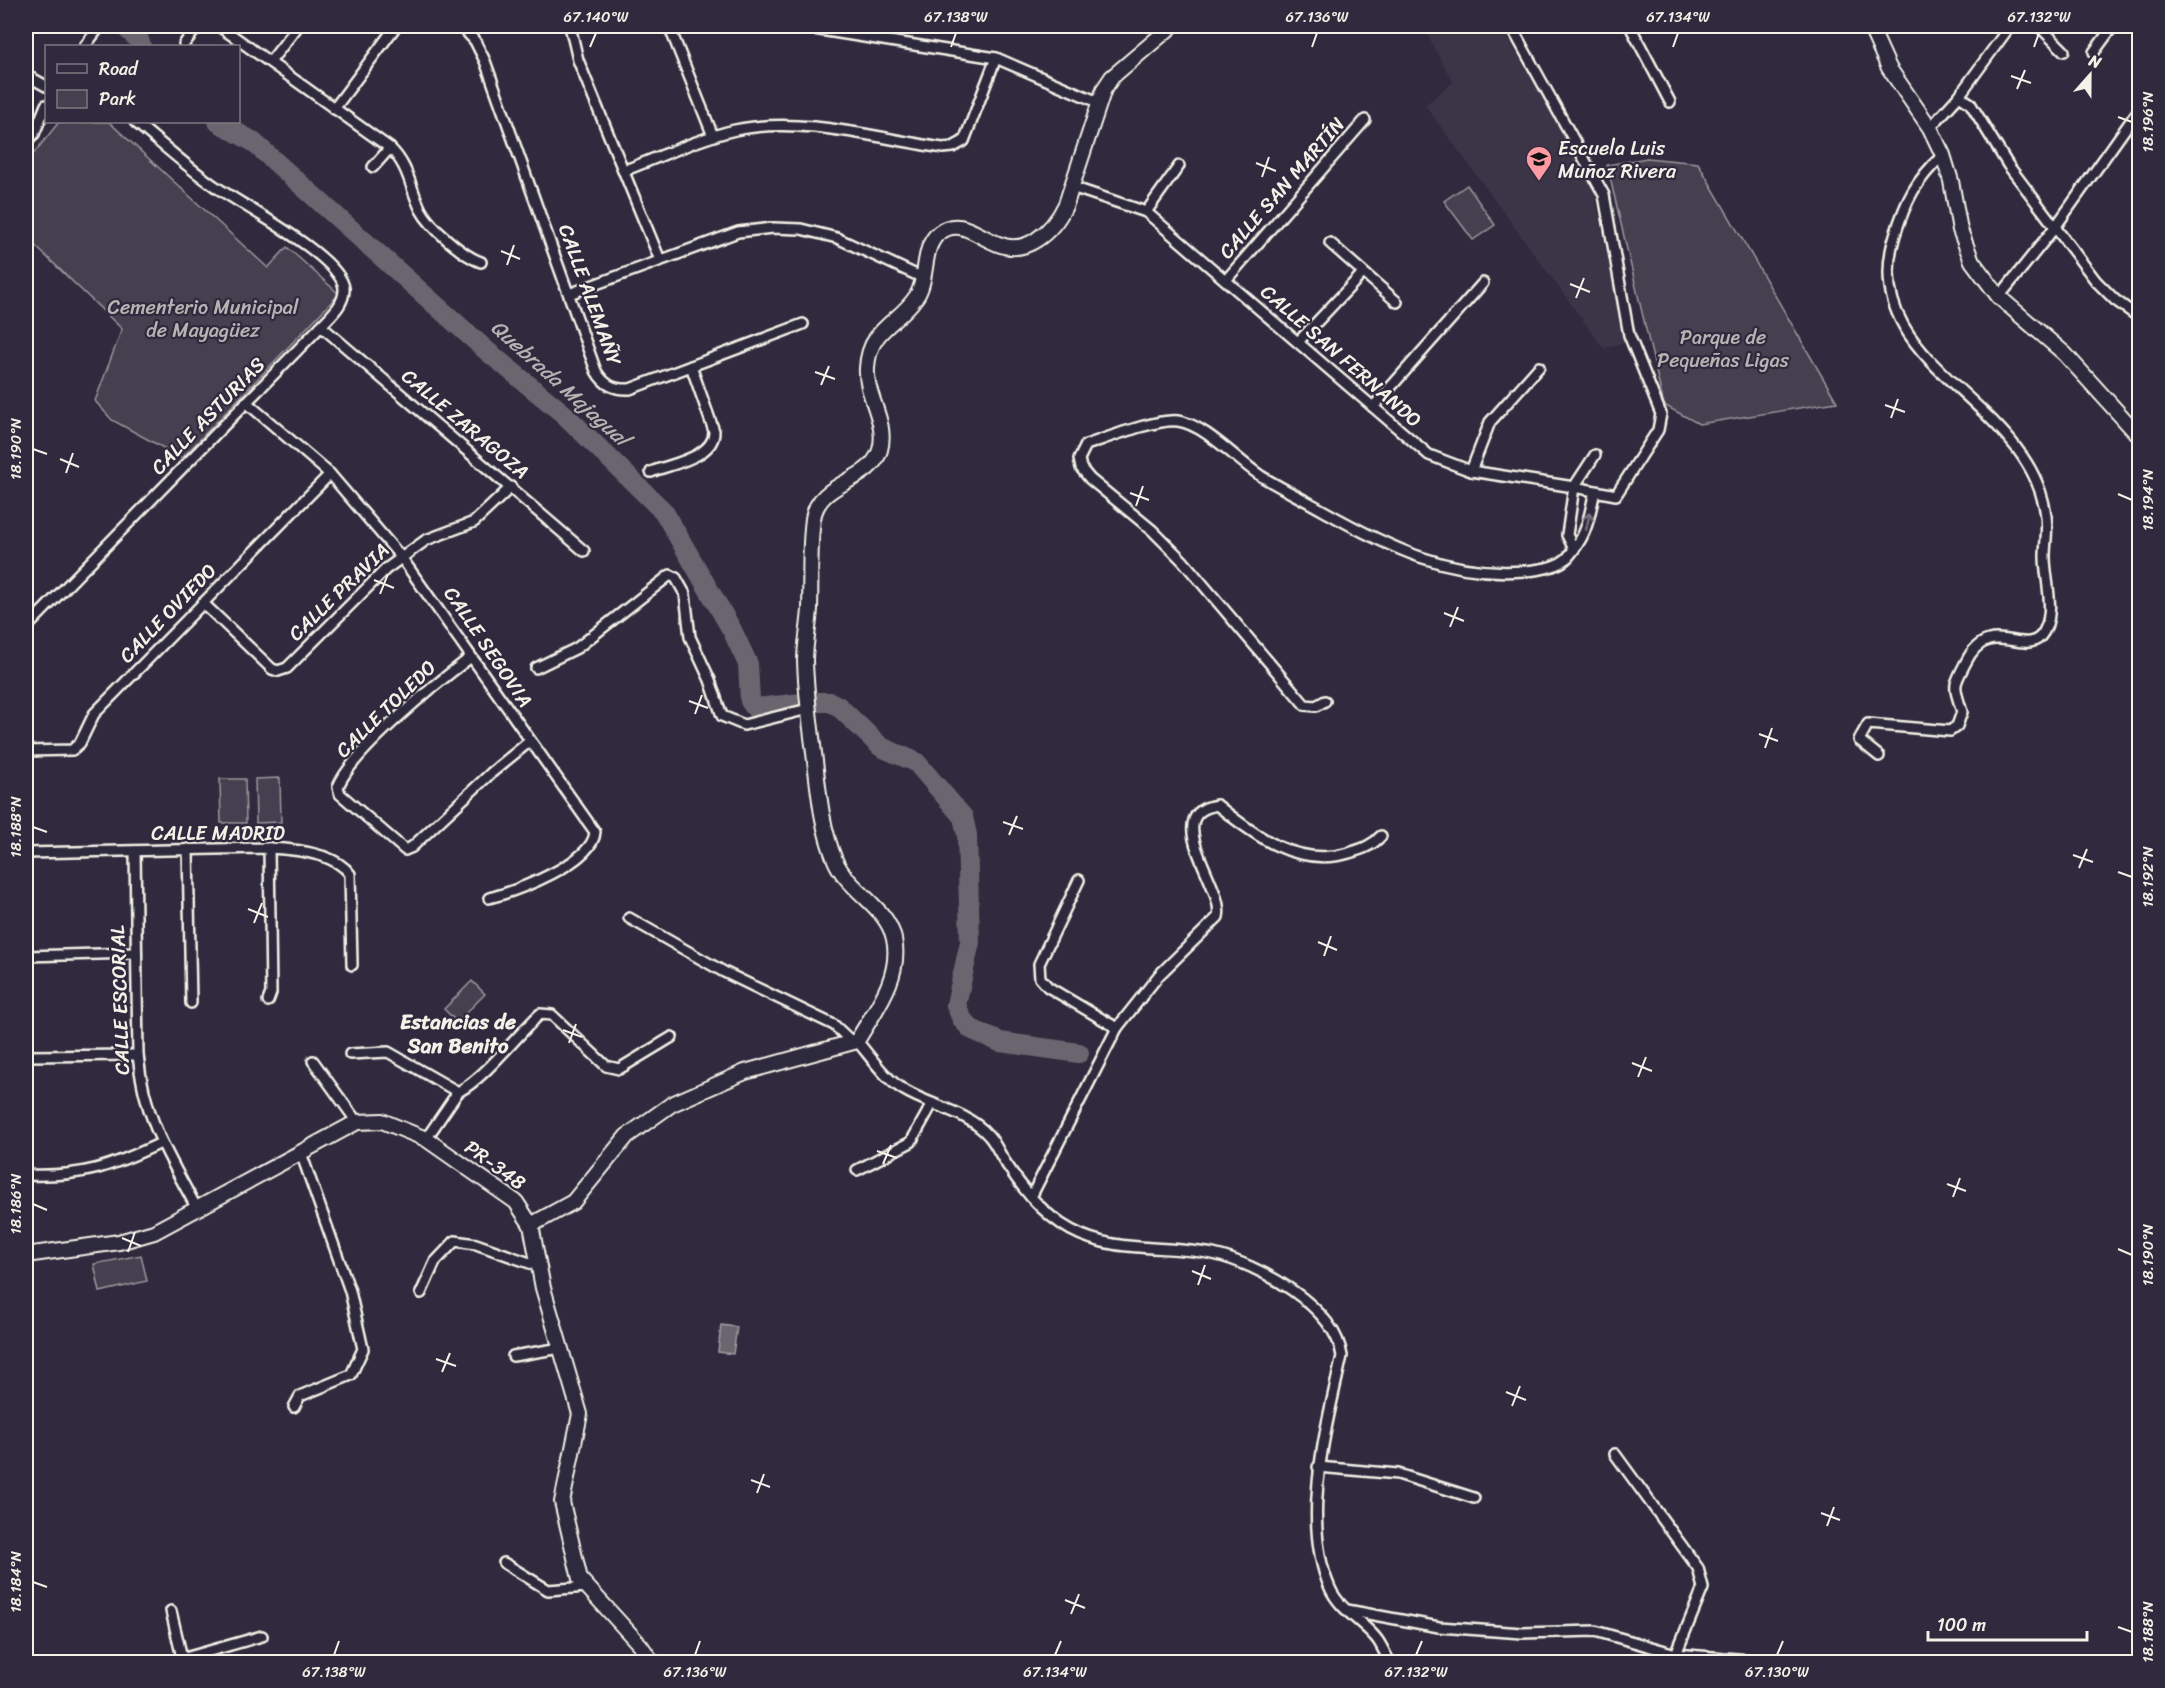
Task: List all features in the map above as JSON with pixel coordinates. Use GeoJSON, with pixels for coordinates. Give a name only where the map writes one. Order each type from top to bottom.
{"type":"FeatureCollection","features":[{"type":"Feature","properties":{"kind":"street"},"geometry":{"type":"LineString","coordinates":[[86,45],[100,26]]}},
{"type":"Feature","properties":{"kind":"street"},"geometry":{"type":"LineString","coordinates":[[184,44],[198,26]]}},
{"type":"Feature","properties":{"kind":"street"},"geometry":{"type":"LineString","coordinates":[[219,26],[390,148],[407,170],[420,210],[429,223],[471,259],[481,262]]}},
{"type":"Feature","properties":{"kind":"street"},"geometry":{"type":"LineString","coordinates":[[270,62],[298,26]]}},
{"type":"Feature","properties":{"kind":"street"},"geometry":{"type":"LineString","coordinates":[[334,109],[396,26]]}},
{"type":"Feature","properties":{"kind":"street","name":"CALLE ALEMAÑY"},"geometry":{"type":"LineString","coordinates":[[461,26],[475,41],[485,61],[597,371],[607,385],[621,390],[630,388],[803,324]]}},
{"type":"Feature","properties":{"kind":"street"},"geometry":{"type":"LineString","coordinates":[[570,26],[578,60],[660,260]]}},
{"type":"Feature","properties":{"kind":"street"},"geometry":{"type":"LineString","coordinates":[[669,26],[713,136]]}},
{"type":"Feature","properties":{"kind":"street"},"geometry":{"type":"LineString","coordinates":[[795,26],[858,30],[996,58],[1098,102]]}},
{"type":"Feature","properties":{"kind":"street"},"geometry":{"type":"LineString","coordinates":[[531,1225],[573,1202],[627,1136],[672,1104],[745,1072],[854,1041],[888,987],[895,969],[894,940],[889,926],[874,906],[842,873],[831,849],[822,818],[808,709],[805,660],[811,537],[815,508],[824,494],[870,466],[879,454],[880,424],[866,375],[871,346],[879,332],[916,297],[932,241],[940,231],[956,226],[965,227],[1009,249],[1025,247],[1052,228],[1060,217],[1072,187],[1098,102],[1112,77],[1172,26]]}},
{"type":"Feature","properties":{"kind":"street","name":"CALLE SAN FERNANDO"},"geometry":{"type":"LineString","coordinates":[[1072,187],[1146,212],[1429,455],[1471,471],[1616,495],[1658,430],[1661,414],[1629,335],[1604,195],[1511,26]]}},
{"type":"Feature","properties":{"kind":"street"},"geometry":{"type":"LineString","coordinates":[[1630,26],[1670,102]]}},
{"type":"Feature","properties":{"kind":"street"},"geometry":{"type":"LineString","coordinates":[[1871,26],[1889,68],[1930,128],[1943,155],[1965,247],[1972,261],[1999,297],[2059,349],[2139,437]]}},
{"type":"Feature","properties":{"kind":"street"},"geometry":{"type":"LineString","coordinates":[[1930,128],[1959,96],[2010,26]]}},
{"type":"Feature","properties":{"kind":"street"},"geometry":{"type":"LineString","coordinates":[[2039,26],[2064,51]]}},
{"type":"Feature","properties":{"kind":"street"},"geometry":{"type":"LineString","coordinates":[[2094,52],[2113,26]]}},
{"type":"Feature","properties":{"kind":"street"},"geometry":{"type":"LineString","coordinates":[[623,171],[713,136],[753,128],[796,126],[943,148],[953,147],[964,141],[996,58]]}},
{"type":"Feature","properties":{"kind":"street"},"geometry":{"type":"LineString","coordinates":[[26,75],[45,85]]}},
{"type":"Feature","properties":{"kind":"street"},"geometry":{"type":"LineString","coordinates":[[1959,96],[1970,103],[2004,159],[2106,291],[2139,318]]}},
{"type":"Feature","properties":{"kind":"street"},"geometry":{"type":"LineString","coordinates":[[26,144],[40,123],[45,108]]}},
{"type":"Feature","properties":{"kind":"street"},"geometry":{"type":"LineString","coordinates":[[1999,297],[2056,226],[2139,108]]}},
{"type":"Feature","properties":{"kind":"street","name":"CALLE SAN MARTÍN"},"geometry":{"type":"LineString","coordinates":[[1226,280],[1365,120]]}},
{"type":"Feature","properties":{"kind":"street","name":"CALLE ASTURIAS"},"geometry":{"type":"LineString","coordinates":[[26,628],[341,304],[344,288],[341,279],[327,261],[213,185],[136,123]]}},
{"type":"Feature","properties":{"kind":"street"},"geometry":{"type":"LineString","coordinates":[[373,167],[390,148]]}},
{"type":"Feature","properties":{"kind":"street"},"geometry":{"type":"LineString","coordinates":[[1879,756],[1858,740],[1868,724],[1950,731],[1957,726],[1962,712],[1954,693],[1957,679],[1971,651],[1985,641],[2008,638],[2025,643],[2034,640],[2040,636],[2049,616],[2045,557],[2047,518],[2036,480],[2007,433],[1964,391],[1934,367],[1908,334],[1890,293],[1892,246],[1907,203],[1917,181],[1943,155]]}},
{"type":"Feature","properties":{"kind":"street"},"geometry":{"type":"LineString","coordinates":[[1146,212],[1179,166]]}},
{"type":"Feature","properties":{"kind":"street"},"geometry":{"type":"LineString","coordinates":[[569,294],[738,232],[788,228],[837,238],[923,278]]}},
{"type":"Feature","properties":{"kind":"street"},"geometry":{"type":"LineString","coordinates":[[1330,243],[1397,302]]}},
{"type":"Feature","properties":{"kind":"street"},"geometry":{"type":"LineString","coordinates":[[1298,342],[1363,273]]}},
{"type":"Feature","properties":{"kind":"street"},"geometry":{"type":"LineString","coordinates":[[1373,407],[1483,283]]}},
{"type":"Feature","properties":{"kind":"street","name":"CALLE ZARAGOZA"},"geometry":{"type":"LineString","coordinates":[[321,326],[584,551]]}},
{"type":"Feature","properties":{"kind":"street"},"geometry":{"type":"LineString","coordinates":[[651,472],[704,451],[713,441],[714,431],[691,366]]}},
{"type":"Feature","properties":{"kind":"street"},"geometry":{"type":"LineString","coordinates":[[1471,471],[1490,422],[1539,367]]}},
{"type":"Feature","properties":{"kind":"street","name":"CALLE SEGOVIA"},"geometry":{"type":"LineString","coordinates":[[246,402],[330,474],[401,557],[592,825],[595,838],[589,849],[546,876],[517,890],[489,898]]}},
{"type":"Feature","properties":{"kind":"street"},"geometry":{"type":"LineString","coordinates":[[1325,701],[1316,706],[1305,705],[1183,561],[1152,530],[1090,478],[1081,468],[1079,459],[1086,445],[1168,421],[1187,423],[1262,476],[1385,545],[1456,567],[1484,571],[1532,570],[1568,557],[1584,537],[1594,491]]}},
{"type":"Feature","properties":{"kind":"street"},"geometry":{"type":"LineString","coordinates":[[1574,547],[1567,535],[1574,487],[1595,455]]}},
{"type":"Feature","properties":{"kind":"street","name":"CALLE OVIEDO"},"geometry":{"type":"LineString","coordinates":[[26,751],[72,750],[80,743],[94,714],[330,474]]}},
{"type":"Feature","properties":{"kind":"street","name":"CALLE PRAVIA"},"geometry":{"type":"LineString","coordinates":[[203,603],[272,669],[278,671],[287,668],[401,557],[426,540],[474,522],[511,487]]}},
{"type":"Feature","properties":{"kind":"street"},"geometry":{"type":"LineString","coordinates":[[536,668],[577,648],[636,599],[670,575],[676,578],[685,594],[690,637],[710,680],[722,716],[744,725],[808,709]]}},
{"type":"Feature","properties":{"kind":"street","name":"CALLE TOLEDO"},"geometry":{"type":"LineString","coordinates":[[471,657],[384,731],[347,771],[338,787],[340,794],[405,850],[412,847],[491,773],[531,741]]}},
{"type":"Feature","properties":{"kind":"street"},"geometry":{"type":"LineString","coordinates":[[1031,1197],[1117,1028],[1159,975],[1218,916],[1220,903],[1194,847],[1195,822],[1203,809],[1217,805],[1236,821],[1270,842],[1303,856],[1335,857],[1367,847],[1381,836]]}},
{"type":"Feature","properties":{"kind":"street"},"geometry":{"type":"LineString","coordinates":[[268,1001],[269,848]]}},
{"type":"Feature","properties":{"kind":"street","name":"CALLE MADRID"},"geometry":{"type":"LineString","coordinates":[[26,853],[269,848],[291,850],[336,861],[350,874],[352,965]]}},
{"type":"Feature","properties":{"kind":"street"},"geometry":{"type":"LineString","coordinates":[[188,849],[190,1003]]}},
{"type":"Feature","properties":{"kind":"street","name":"CALLE ESCORIAL"},"geometry":{"type":"LineString","coordinates":[[135,851],[138,1055],[141,1088],[161,1143],[196,1207]]}},
{"type":"Feature","properties":{"kind":"street"},"geometry":{"type":"LineString","coordinates":[[1079,880],[1038,970],[1043,984],[1117,1028]]}},
{"type":"Feature","properties":{"kind":"street"},"geometry":{"type":"LineString","coordinates":[[629,918],[724,972],[834,1025],[854,1041],[892,1082],[932,1104],[961,1116],[989,1136],[1031,1197],[1055,1220],[1109,1245],[1197,1252],[1231,1259],[1279,1284],[1318,1311],[1340,1339],[1342,1356],[1318,1467],[1319,1546],[1329,1587],[1346,1610],[1378,1640],[1390,1662]]}},
{"type":"Feature","properties":{"kind":"street"},"geometry":{"type":"LineString","coordinates":[[26,956],[136,953]]}},
{"type":"Feature","properties":{"kind":"street"},"geometry":{"type":"LineString","coordinates":[[426,1140],[458,1092],[473,1084],[515,1037],[540,1014],[552,1015],[606,1066],[613,1069],[619,1069],[672,1037]]}},
{"type":"Feature","properties":{"kind":"street"},"geometry":{"type":"LineString","coordinates":[[350,1054],[388,1052],[458,1092]]}},
{"type":"Feature","properties":{"kind":"street"},"geometry":{"type":"LineString","coordinates":[[26,1056],[138,1055]]}},
{"type":"Feature","properties":{"kind":"street"},"geometry":{"type":"LineString","coordinates":[[26,1255],[119,1242],[154,1232],[196,1207],[357,1122],[313,1061]]}},
{"type":"Feature","properties":{"kind":"street"},"geometry":{"type":"LineString","coordinates":[[857,1170],[910,1142],[932,1104]]}},
{"type":"Feature","properties":{"kind":"street","name":"PR-348"},"geometry":{"type":"LineString","coordinates":[[357,1122],[382,1121],[426,1140],[516,1202],[531,1225],[538,1266],[580,1414],[562,1502],[580,1579],[641,1646],[652,1662]]}},
{"type":"Feature","properties":{"kind":"street"},"geometry":{"type":"LineString","coordinates":[[26,1174],[58,1176],[111,1167],[161,1143]]}},
{"type":"Feature","properties":{"kind":"street"},"geometry":{"type":"LineString","coordinates":[[294,1407],[300,1396],[351,1375],[363,1349],[350,1292],[301,1153]]}},
{"type":"Feature","properties":{"kind":"street"},"geometry":{"type":"LineString","coordinates":[[421,1293],[435,1262],[455,1241],[476,1244],[538,1266]]}},
{"type":"Feature","properties":{"kind":"street"},"geometry":{"type":"LineString","coordinates":[[513,1356],[561,1348]]}},
{"type":"Feature","properties":{"kind":"street"},"geometry":{"type":"LineString","coordinates":[[1615,1454],[1698,1568],[1702,1579],[1698,1603],[1677,1658]]}},
{"type":"Feature","properties":{"kind":"street"},"geometry":{"type":"LineString","coordinates":[[1318,1467],[1398,1474],[1474,1498]]}},
{"type":"Feature","properties":{"kind":"street"},"geometry":{"type":"LineString","coordinates":[[504,1563],[548,1590],[587,1587]]}},
{"type":"Feature","properties":{"kind":"street"},"geometry":{"type":"LineString","coordinates":[[1346,1610],[1439,1627],[1522,1633],[1595,1631],[1677,1658],[1774,1662]]}},
{"type":"Feature","properties":{"kind":"street"},"geometry":{"type":"LineString","coordinates":[[171,1611],[183,1661]]}},
{"type":"Feature","properties":{"kind":"street"},"geometry":{"type":"LineString","coordinates":[[171,1662],[183,1661],[262,1636]]}},
{"type":"Feature","properties":{"kind":"shaded area"},"geometry":{"type":"Polygon","coordinates":[[[1422,26],[1501,26],[1593,187],[1622,328],[1627,341],[1604,349],[1425,105],[1453,82],[1422,26]]]}},
{"type":"Feature","properties":{"kind":"shaded area"},"geometry":{"type":"Polygon","coordinates":[[[721,1325],[737,1327],[733,1354],[718,1352],[721,1325]]]}},
{"type":"Feature","properties":{"kind":"green space","name":"Cementerio Municipal de Mayagüez"},"geometry":{"type":"Polygon","coordinates":[[[58,123],[110,123],[268,268],[287,247],[339,294],[182,458],[112,420],[95,401],[122,329],[26,237],[26,163],[58,123]]]}},
{"type":"Feature","properties":{"kind":"green space","name":"Parque de Pequeñas Ligas"},"geometry":{"type":"Polygon","coordinates":[[[1647,158],[1698,163],[1837,402],[1699,424],[1664,405],[1607,165],[1647,158]]]}},
{"type":"Feature","properties":{"kind":"green space"},"geometry":{"type":"Polygon","coordinates":[[[1467,185],[1495,225],[1473,240],[1444,201],[1467,185]]]}},
{"type":"Feature","properties":{"kind":"green space"},"geometry":{"type":"Polygon","coordinates":[[[280,778],[281,822],[256,823],[255,779],[280,778]]]}},
{"type":"Feature","properties":{"kind":"green space"},"geometry":{"type":"Polygon","coordinates":[[[220,779],[245,779],[246,823],[221,823],[220,779]]]}},
{"type":"Feature","properties":{"kind":"green space"},"geometry":{"type":"Polygon","coordinates":[[[472,981],[485,994],[457,1022],[444,1009],[472,981]]]}},
{"type":"Feature","properties":{"kind":"green space"},"geometry":{"type":"Polygon","coordinates":[[[141,1255],[147,1281],[100,1292],[94,1264],[141,1255]]]}},
{"type":"Feature","properties":{"kind":"waterway","name":"Quebrada Majagual"},"geometry":{"type":"LineString","coordinates":[[124,26],[139,40],[141,45]]}},
{"type":"Feature","properties":{"kind":"waterway","name":"Quebrada Majagual"},"geometry":{"type":"LineString","coordinates":[[220,123],[252,141],[487,351],[565,415],[664,512],[732,630],[748,664],[750,701],[755,708],[802,703]]}},
{"type":"Feature","properties":{"kind":"waterway","name":"Quebrada Majagual"},"geometry":{"type":"LineString","coordinates":[[816,702],[830,702],[838,706],[881,747],[916,762],[963,817],[967,835],[970,942],[956,1005],[962,1019],[971,1029],[1000,1042],[1079,1053]]}},
{"type":"Feature","properties":{"kind":"waterway"},"geometry":{"type":"LineString","coordinates":[[422,1662],[440,1660],[477,1662]]}},
{"type":"Feature","properties":{"kind":"place","name":"Escuela Luis Muñoz Rivera"},"geometry":{"type":"Point","coordinates":[1539,182]}},
{"type":"Feature","properties":{"kind":"district","name":"Estancias de San Benito"},"geometry":{"type":"Point","coordinates":[458,1034]}}]}
